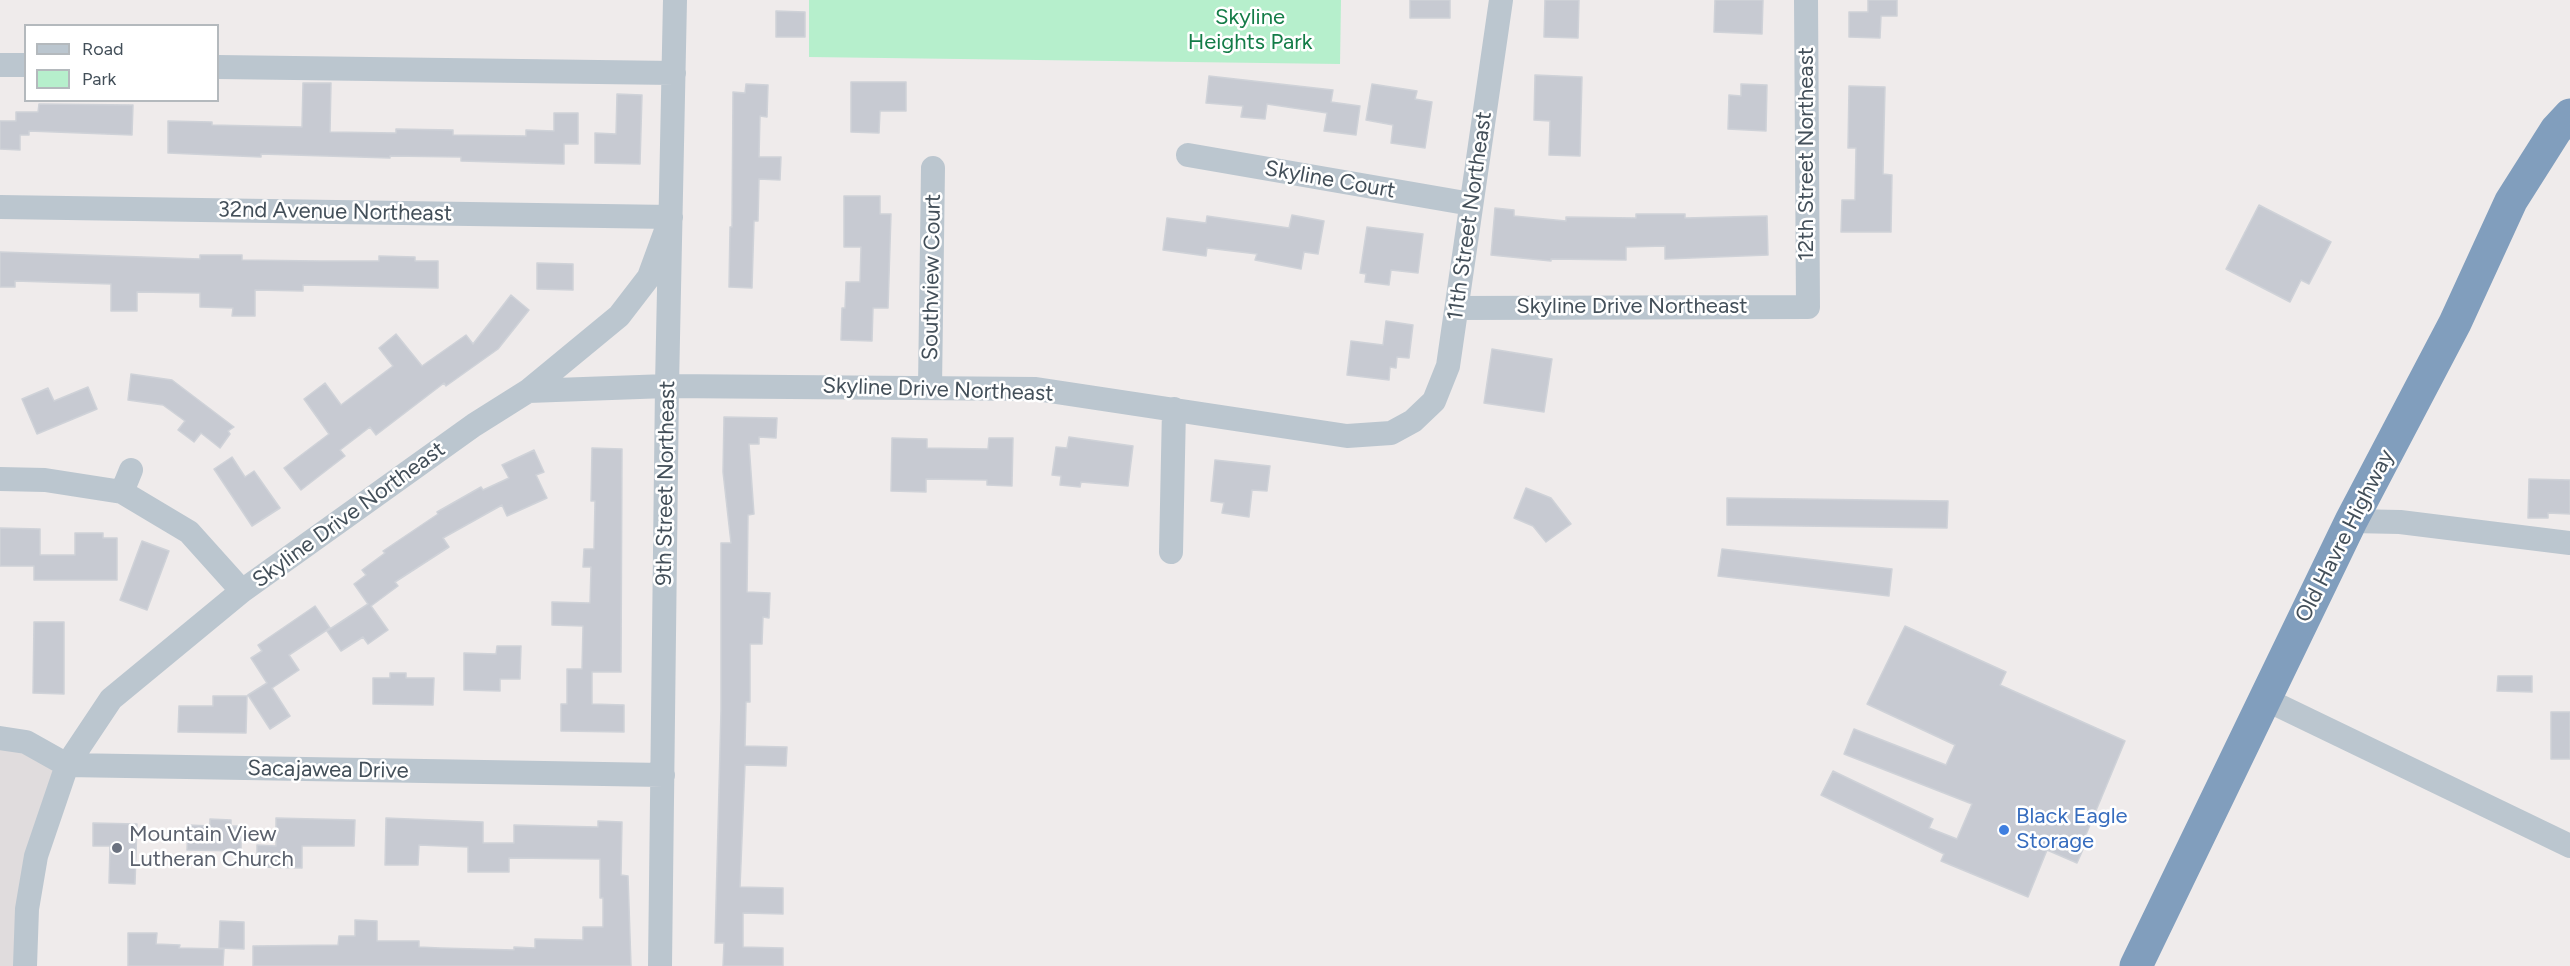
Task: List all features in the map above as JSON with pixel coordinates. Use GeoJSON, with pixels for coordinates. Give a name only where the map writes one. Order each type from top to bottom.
{"type":"FeatureCollection","features":[{"type":"Feature","properties":{"kind":"highway","name":"Old Havre Highway"},"geometry":{"type":"LineString","coordinates":[[2136,966],[2351,521],[2455,323],[2511,201],[2556,130],[2570,116]]}},
{"type":"Feature","properties":{"kind":"street","name":"9th Street Northeast"},"geometry":{"type":"LineString","coordinates":[[660,966],[667,386],[675,0]]}},
{"type":"Feature","properties":{"kind":"street","name":"11th Street Northeast"},"geometry":{"type":"LineString","coordinates":[[1413,421],[1434,401],[1448,366],[1502,0]]}},
{"type":"Feature","properties":{"kind":"street","name":"12th Street Northeast"},"geometry":{"type":"LineString","coordinates":[[1806,0],[1808,307]]}},
{"type":"Feature","properties":{"kind":"street"},"geometry":{"type":"LineString","coordinates":[[0,65],[24,65]]}},
{"type":"Feature","properties":{"kind":"street"},"geometry":{"type":"LineString","coordinates":[[219,67],[674,73]]}},
{"type":"Feature","properties":{"kind":"street","name":"Skyline Court"},"geometry":{"type":"LineString","coordinates":[[1188,155],[1471,204]]}},
{"type":"Feature","properties":{"kind":"street","name":"Southview Court"},"geometry":{"type":"LineString","coordinates":[[930,387],[933,168]]}},
{"type":"Feature","properties":{"kind":"street","name":"32nd Avenue Northeast"},"geometry":{"type":"LineString","coordinates":[[0,207],[671,217]]}},
{"type":"Feature","properties":{"kind":"street","name":"Skyline Drive Northeast"},"geometry":{"type":"LineString","coordinates":[[0,479],[45,480],[122,492],[189,532],[242,591],[474,425],[528,391],[619,316],[650,277],[671,217]]}},
{"type":"Feature","properties":{"kind":"street","name":"Skyline Drive Northeast"},"geometry":{"type":"LineString","coordinates":[[1456,308],[1808,307]]}},
{"type":"Feature","properties":{"kind":"street","name":"Skyline Drive Northeast"},"geometry":{"type":"LineString","coordinates":[[528,391],[667,386],[1036,388],[1347,436],[1391,433],[1413,421]]}},
{"type":"Feature","properties":{"kind":"street"},"geometry":{"type":"LineString","coordinates":[[1171,552],[1174,409]]}},
{"type":"Feature","properties":{"kind":"street"},"geometry":{"type":"LineString","coordinates":[[122,492],[131,470]]}},
{"type":"Feature","properties":{"kind":"street"},"geometry":{"type":"LineString","coordinates":[[2351,521],[2400,522],[2570,543]]}},
{"type":"Feature","properties":{"kind":"street"},"geometry":{"type":"LineString","coordinates":[[25,966],[27,909],[36,856],[67,765],[111,699],[242,591]]}},
{"type":"Feature","properties":{"kind":"street"},"geometry":{"type":"LineString","coordinates":[[2265,699],[2570,846]]}},
{"type":"Feature","properties":{"kind":"street","name":"Sacajawea Drive"},"geometry":{"type":"LineString","coordinates":[[0,738],[26,742],[67,765],[663,775]]}},
{"type":"Feature","properties":{"kind":"shaded area"},"geometry":{"type":"Polygon","coordinates":[[[0,738],[67,765],[25,966],[0,966],[0,738]]]}},
{"type":"Feature","properties":{"kind":"green space","name":"Skyline Heights Park"},"geometry":{"type":"Polygon","coordinates":[[[809,0],[1341,0],[1340,64],[809,57],[809,0]]]}},
{"type":"Feature","properties":{"kind":"building"},"geometry":{"type":"Polygon","coordinates":[[[1410,0],[1450,0],[1450,18],[1410,18],[1410,0]]]}},
{"type":"Feature","properties":{"kind":"building"},"geometry":{"type":"Polygon","coordinates":[[[1545,0],[1579,0],[1578,38],[1544,37],[1545,0]]]}},
{"type":"Feature","properties":{"kind":"building"},"geometry":{"type":"Polygon","coordinates":[[[1715,0],[1763,0],[1762,34],[1714,32],[1715,0]]]}},
{"type":"Feature","properties":{"kind":"building"},"geometry":{"type":"Polygon","coordinates":[[[1868,0],[1897,0],[1897,16],[1881,16],[1880,38],[1849,37],[1849,12],[1868,12],[1868,0]]]}},
{"type":"Feature","properties":{"kind":"building"},"geometry":{"type":"Polygon","coordinates":[[[776,11],[805,12],[805,37],[776,37],[776,11]]]}},
{"type":"Feature","properties":{"kind":"building"},"geometry":{"type":"Polygon","coordinates":[[[1535,75],[1582,77],[1580,156],[1549,155],[1550,121],[1534,120],[1535,75]]]}},
{"type":"Feature","properties":{"kind":"building"},"geometry":{"type":"Polygon","coordinates":[[[1209,76],[1333,90],[1331,102],[1360,106],[1356,135],[1324,131],[1327,113],[1267,104],[1265,119],[1241,117],[1243,106],[1206,103],[1209,76]]]}},
{"type":"Feature","properties":{"kind":"building"},"geometry":{"type":"Polygon","coordinates":[[[851,82],[906,82],[906,111],[880,111],[879,133],[851,132],[851,82]]]}},
{"type":"Feature","properties":{"kind":"building"},"geometry":{"type":"Polygon","coordinates":[[[303,83],[331,83],[330,132],[396,133],[396,129],[453,130],[453,135],[526,136],[526,130],[554,131],[554,113],[578,113],[578,144],[564,144],[564,164],[461,161],[461,157],[390,156],[390,158],[261,154],[261,157],[168,153],[168,121],[212,122],[212,125],[302,127],[303,83]]]}},
{"type":"Feature","properties":{"kind":"building"},"geometry":{"type":"Polygon","coordinates":[[[746,84],[768,85],[767,117],[760,116],[759,157],[781,157],[780,180],[759,179],[758,221],[754,221],[752,288],[729,287],[733,92],[745,93],[746,84]]]}},
{"type":"Feature","properties":{"kind":"building"},"geometry":{"type":"Polygon","coordinates":[[[1372,84],[1417,91],[1415,99],[1432,102],[1425,148],[1391,143],[1393,125],[1366,120],[1372,84]]]}},
{"type":"Feature","properties":{"kind":"building"},"geometry":{"type":"Polygon","coordinates":[[[1741,84],[1767,85],[1766,131],[1728,129],[1729,95],[1741,96],[1741,84]]]}},
{"type":"Feature","properties":{"kind":"building"},"geometry":{"type":"Polygon","coordinates":[[[1849,86],[1885,87],[1883,174],[1892,175],[1891,232],[1841,232],[1842,200],[1855,200],[1856,148],[1848,148],[1849,86]]]}},
{"type":"Feature","properties":{"kind":"building"},"geometry":{"type":"Polygon","coordinates":[[[617,94],[642,95],[640,164],[595,163],[595,133],[616,134],[617,94]]]}},
{"type":"Feature","properties":{"kind":"building"},"geometry":{"type":"Polygon","coordinates":[[[39,104],[133,105],[132,135],[29,131],[29,135],[20,135],[20,150],[0,149],[0,121],[16,121],[16,112],[38,112],[39,104]]]}},
{"type":"Feature","properties":{"kind":"building"},"geometry":{"type":"Polygon","coordinates":[[[844,196],[880,196],[880,214],[891,214],[888,308],[873,308],[872,341],[841,340],[846,282],[860,282],[861,247],[844,247],[844,196]]]}},
{"type":"Feature","properties":{"kind":"building"},"geometry":{"type":"Polygon","coordinates":[[[2259,205],[2331,242],[2309,284],[2301,280],[2290,302],[2226,269],[2259,205]]]}},
{"type":"Feature","properties":{"kind":"building"},"geometry":{"type":"Polygon","coordinates":[[[1495,208],[1514,210],[1514,216],[1566,221],[1566,217],[1636,218],[1636,214],[1685,214],[1685,218],[1767,216],[1768,255],[1665,259],[1665,246],[1626,247],[1626,260],[1551,259],[1551,261],[1491,255],[1495,208]]]}},
{"type":"Feature","properties":{"kind":"building"},"geometry":{"type":"Polygon","coordinates":[[[1292,215],[1324,221],[1318,254],[1304,252],[1301,269],[1255,260],[1257,254],[1207,248],[1206,256],[1163,250],[1167,218],[1206,223],[1207,216],[1289,228],[1292,215]]]}},
{"type":"Feature","properties":{"kind":"building"},"geometry":{"type":"Polygon","coordinates":[[[1367,227],[1423,234],[1418,273],[1391,270],[1389,285],[1365,282],[1366,274],[1360,273],[1367,227]]]}},
{"type":"Feature","properties":{"kind":"building"},"geometry":{"type":"Polygon","coordinates":[[[0,252],[200,259],[200,255],[242,255],[242,260],[319,261],[379,261],[379,256],[415,257],[415,261],[438,261],[438,288],[303,285],[303,291],[255,290],[255,316],[232,316],[233,308],[200,307],[200,293],[137,292],[137,311],[111,311],[111,284],[15,281],[15,287],[0,287],[0,252]]]}},
{"type":"Feature","properties":{"kind":"building"},"geometry":{"type":"Polygon","coordinates":[[[537,263],[573,264],[573,290],[537,289],[537,263]]]}},
{"type":"Feature","properties":{"kind":"building"},"geometry":{"type":"Polygon","coordinates":[[[511,295],[529,310],[498,349],[446,386],[444,383],[376,435],[370,427],[340,450],[345,456],[301,490],[284,468],[329,434],[304,399],[325,383],[341,405],[393,366],[379,348],[396,334],[422,366],[466,335],[473,344],[511,295]]]}},
{"type":"Feature","properties":{"kind":"building"},"geometry":{"type":"Polygon","coordinates":[[[1386,321],[1413,325],[1409,358],[1397,357],[1396,368],[1390,367],[1389,380],[1347,375],[1351,341],[1383,345],[1386,321]]]}},
{"type":"Feature","properties":{"kind":"building"},"geometry":{"type":"Polygon","coordinates":[[[1492,349],[1552,359],[1544,412],[1484,403],[1492,349]]]}},
{"type":"Feature","properties":{"kind":"building"},"geometry":{"type":"Polygon","coordinates":[[[131,374],[172,380],[234,427],[228,431],[230,434],[220,448],[201,433],[194,442],[178,430],[185,421],[163,405],[128,400],[131,374]]]}},
{"type":"Feature","properties":{"kind":"building"},"geometry":{"type":"Polygon","coordinates":[[[88,387],[97,409],[37,434],[22,399],[48,388],[54,401],[88,387]]]}},
{"type":"Feature","properties":{"kind":"building"},"geometry":{"type":"Polygon","coordinates":[[[724,417],[777,418],[776,438],[759,437],[759,444],[749,444],[754,514],[748,515],[747,592],[770,593],[769,618],[763,617],[762,644],[750,644],[750,702],[746,702],[745,746],[787,747],[786,766],[745,765],[740,887],[783,888],[783,914],[743,913],[743,947],[783,948],[783,966],[723,966],[724,943],[715,943],[721,710],[721,543],[731,543],[723,472],[724,417]]]}},
{"type":"Feature","properties":{"kind":"building"},"geometry":{"type":"Polygon","coordinates":[[[1069,437],[1133,446],[1128,486],[1081,482],[1080,487],[1060,485],[1061,476],[1052,475],[1056,447],[1067,448],[1069,437]]]}},
{"type":"Feature","properties":{"kind":"building"},"geometry":{"type":"Polygon","coordinates":[[[892,438],[927,439],[927,448],[988,449],[989,438],[1013,438],[1012,486],[987,485],[987,480],[926,479],[926,492],[891,491],[892,438]]]}},
{"type":"Feature","properties":{"kind":"building"},"geometry":{"type":"Polygon","coordinates":[[[592,448],[622,449],[621,672],[592,672],[592,704],[624,705],[624,732],[561,731],[561,704],[567,704],[567,669],[582,669],[583,626],[552,625],[552,602],[590,603],[591,567],[583,567],[584,549],[594,549],[595,501],[591,501],[592,448]]]}},
{"type":"Feature","properties":{"kind":"building"},"geometry":{"type":"Polygon","coordinates":[[[534,450],[544,472],[536,475],[547,498],[507,516],[502,505],[443,538],[449,547],[395,582],[398,586],[371,606],[388,630],[368,644],[363,637],[341,651],[327,631],[368,604],[354,584],[366,575],[362,570],[385,553],[383,551],[438,514],[437,512],[481,487],[483,490],[509,478],[502,465],[534,450]]]}},
{"type":"Feature","properties":{"kind":"building"},"geometry":{"type":"Polygon","coordinates":[[[232,457],[245,477],[254,471],[280,508],[252,526],[214,469],[232,457]]]}},
{"type":"Feature","properties":{"kind":"building"},"geometry":{"type":"Polygon","coordinates":[[[1215,460],[1270,466],[1267,491],[1252,490],[1249,517],[1222,513],[1224,503],[1211,501],[1215,460]]]}},
{"type":"Feature","properties":{"kind":"building"},"geometry":{"type":"Polygon","coordinates":[[[2529,479],[2570,480],[2570,514],[2548,513],[2548,518],[2528,518],[2529,479]]]}},
{"type":"Feature","properties":{"kind":"building"},"geometry":{"type":"Polygon","coordinates":[[[1526,488],[1551,498],[1571,524],[1546,542],[1533,526],[1514,518],[1526,488]]]}},
{"type":"Feature","properties":{"kind":"building"},"geometry":{"type":"Polygon","coordinates":[[[1727,498],[1948,501],[1947,528],[1727,525],[1727,498]]]}},
{"type":"Feature","properties":{"kind":"building"},"geometry":{"type":"Polygon","coordinates":[[[0,528],[40,529],[40,555],[75,555],[75,533],[103,533],[103,538],[117,538],[117,580],[34,580],[34,566],[0,566],[0,528]]]}},
{"type":"Feature","properties":{"kind":"building"},"geometry":{"type":"Polygon","coordinates":[[[142,541],[169,551],[147,610],[120,600],[142,541]]]}},
{"type":"Feature","properties":{"kind":"building"},"geometry":{"type":"Polygon","coordinates":[[[1722,549],[1892,569],[1889,596],[1718,576],[1722,549]]]}},
{"type":"Feature","properties":{"kind":"building"},"geometry":{"type":"Polygon","coordinates":[[[315,606],[330,628],[289,655],[299,670],[272,688],[290,716],[270,729],[248,695],[267,683],[251,658],[262,651],[258,645],[315,606]]]}},
{"type":"Feature","properties":{"kind":"building"},"geometry":{"type":"Polygon","coordinates":[[[34,622],[64,622],[64,694],[33,693],[34,622]]]}},
{"type":"Feature","properties":{"kind":"building"},"geometry":{"type":"Polygon","coordinates":[[[1905,626],[2006,672],[2000,685],[2125,741],[2085,837],[2088,838],[2077,863],[2047,850],[2028,897],[1941,861],[1944,854],[1821,795],[1833,771],[1933,819],[1929,828],[1957,839],[1972,804],[1844,754],[1854,729],[1946,765],[1955,745],[1867,704],[1905,626]]]}},
{"type":"Feature","properties":{"kind":"building"},"geometry":{"type":"Polygon","coordinates":[[[497,646],[521,646],[520,679],[500,679],[500,691],[464,690],[464,653],[496,654],[497,646]]]}},
{"type":"Feature","properties":{"kind":"building"},"geometry":{"type":"Polygon","coordinates":[[[390,673],[406,673],[406,678],[434,678],[433,705],[373,704],[373,678],[390,678],[390,673]]]}},
{"type":"Feature","properties":{"kind":"building"},"geometry":{"type":"Polygon","coordinates":[[[2498,676],[2532,676],[2532,692],[2497,691],[2498,676]]]}},
{"type":"Feature","properties":{"kind":"building"},"geometry":{"type":"Polygon","coordinates":[[[213,696],[247,696],[246,733],[178,732],[179,706],[213,706],[213,696]]]}},
{"type":"Feature","properties":{"kind":"building"},"geometry":{"type":"Polygon","coordinates":[[[2551,712],[2570,712],[2570,759],[2551,759],[2551,712]]]}},
{"type":"Feature","properties":{"kind":"building"},"geometry":{"type":"Polygon","coordinates":[[[276,818],[355,820],[354,846],[302,846],[302,868],[257,867],[257,845],[276,846],[276,818]]]}},
{"type":"Feature","properties":{"kind":"building"},"geometry":{"type":"Polygon","coordinates":[[[386,818],[483,822],[483,843],[514,843],[514,825],[598,827],[598,821],[622,822],[621,875],[628,876],[631,966],[253,966],[253,946],[338,945],[339,936],[355,936],[355,920],[377,921],[377,941],[419,941],[419,947],[440,948],[514,950],[514,947],[535,948],[535,939],[583,940],[583,927],[603,927],[600,859],[509,858],[509,872],[468,872],[468,847],[419,845],[418,865],[385,865],[386,818]]]}},
{"type":"Feature","properties":{"kind":"building"},"geometry":{"type":"Polygon","coordinates":[[[210,819],[231,820],[231,826],[241,826],[241,851],[187,850],[188,825],[210,826],[210,819]]]}},
{"type":"Feature","properties":{"kind":"building"},"geometry":{"type":"Polygon","coordinates":[[[93,823],[137,824],[135,884],[109,883],[110,846],[93,846],[93,823]]]}},
{"type":"Feature","properties":{"kind":"building"},"geometry":{"type":"Polygon","coordinates":[[[220,921],[244,922],[244,949],[219,948],[220,921]]]}},
{"type":"Feature","properties":{"kind":"building"},"geometry":{"type":"Polygon","coordinates":[[[128,933],[157,933],[156,944],[180,945],[179,948],[224,949],[223,966],[128,966],[128,933]]]}},
{"type":"Feature","properties":{"kind":"place","name":"Black Eagle Storage"},"geometry":{"type":"Point","coordinates":[2004,830]}},
{"type":"Feature","properties":{"kind":"place","name":"Mountain View Lutheran Church"},"geometry":{"type":"Point","coordinates":[117,848]}}]}
